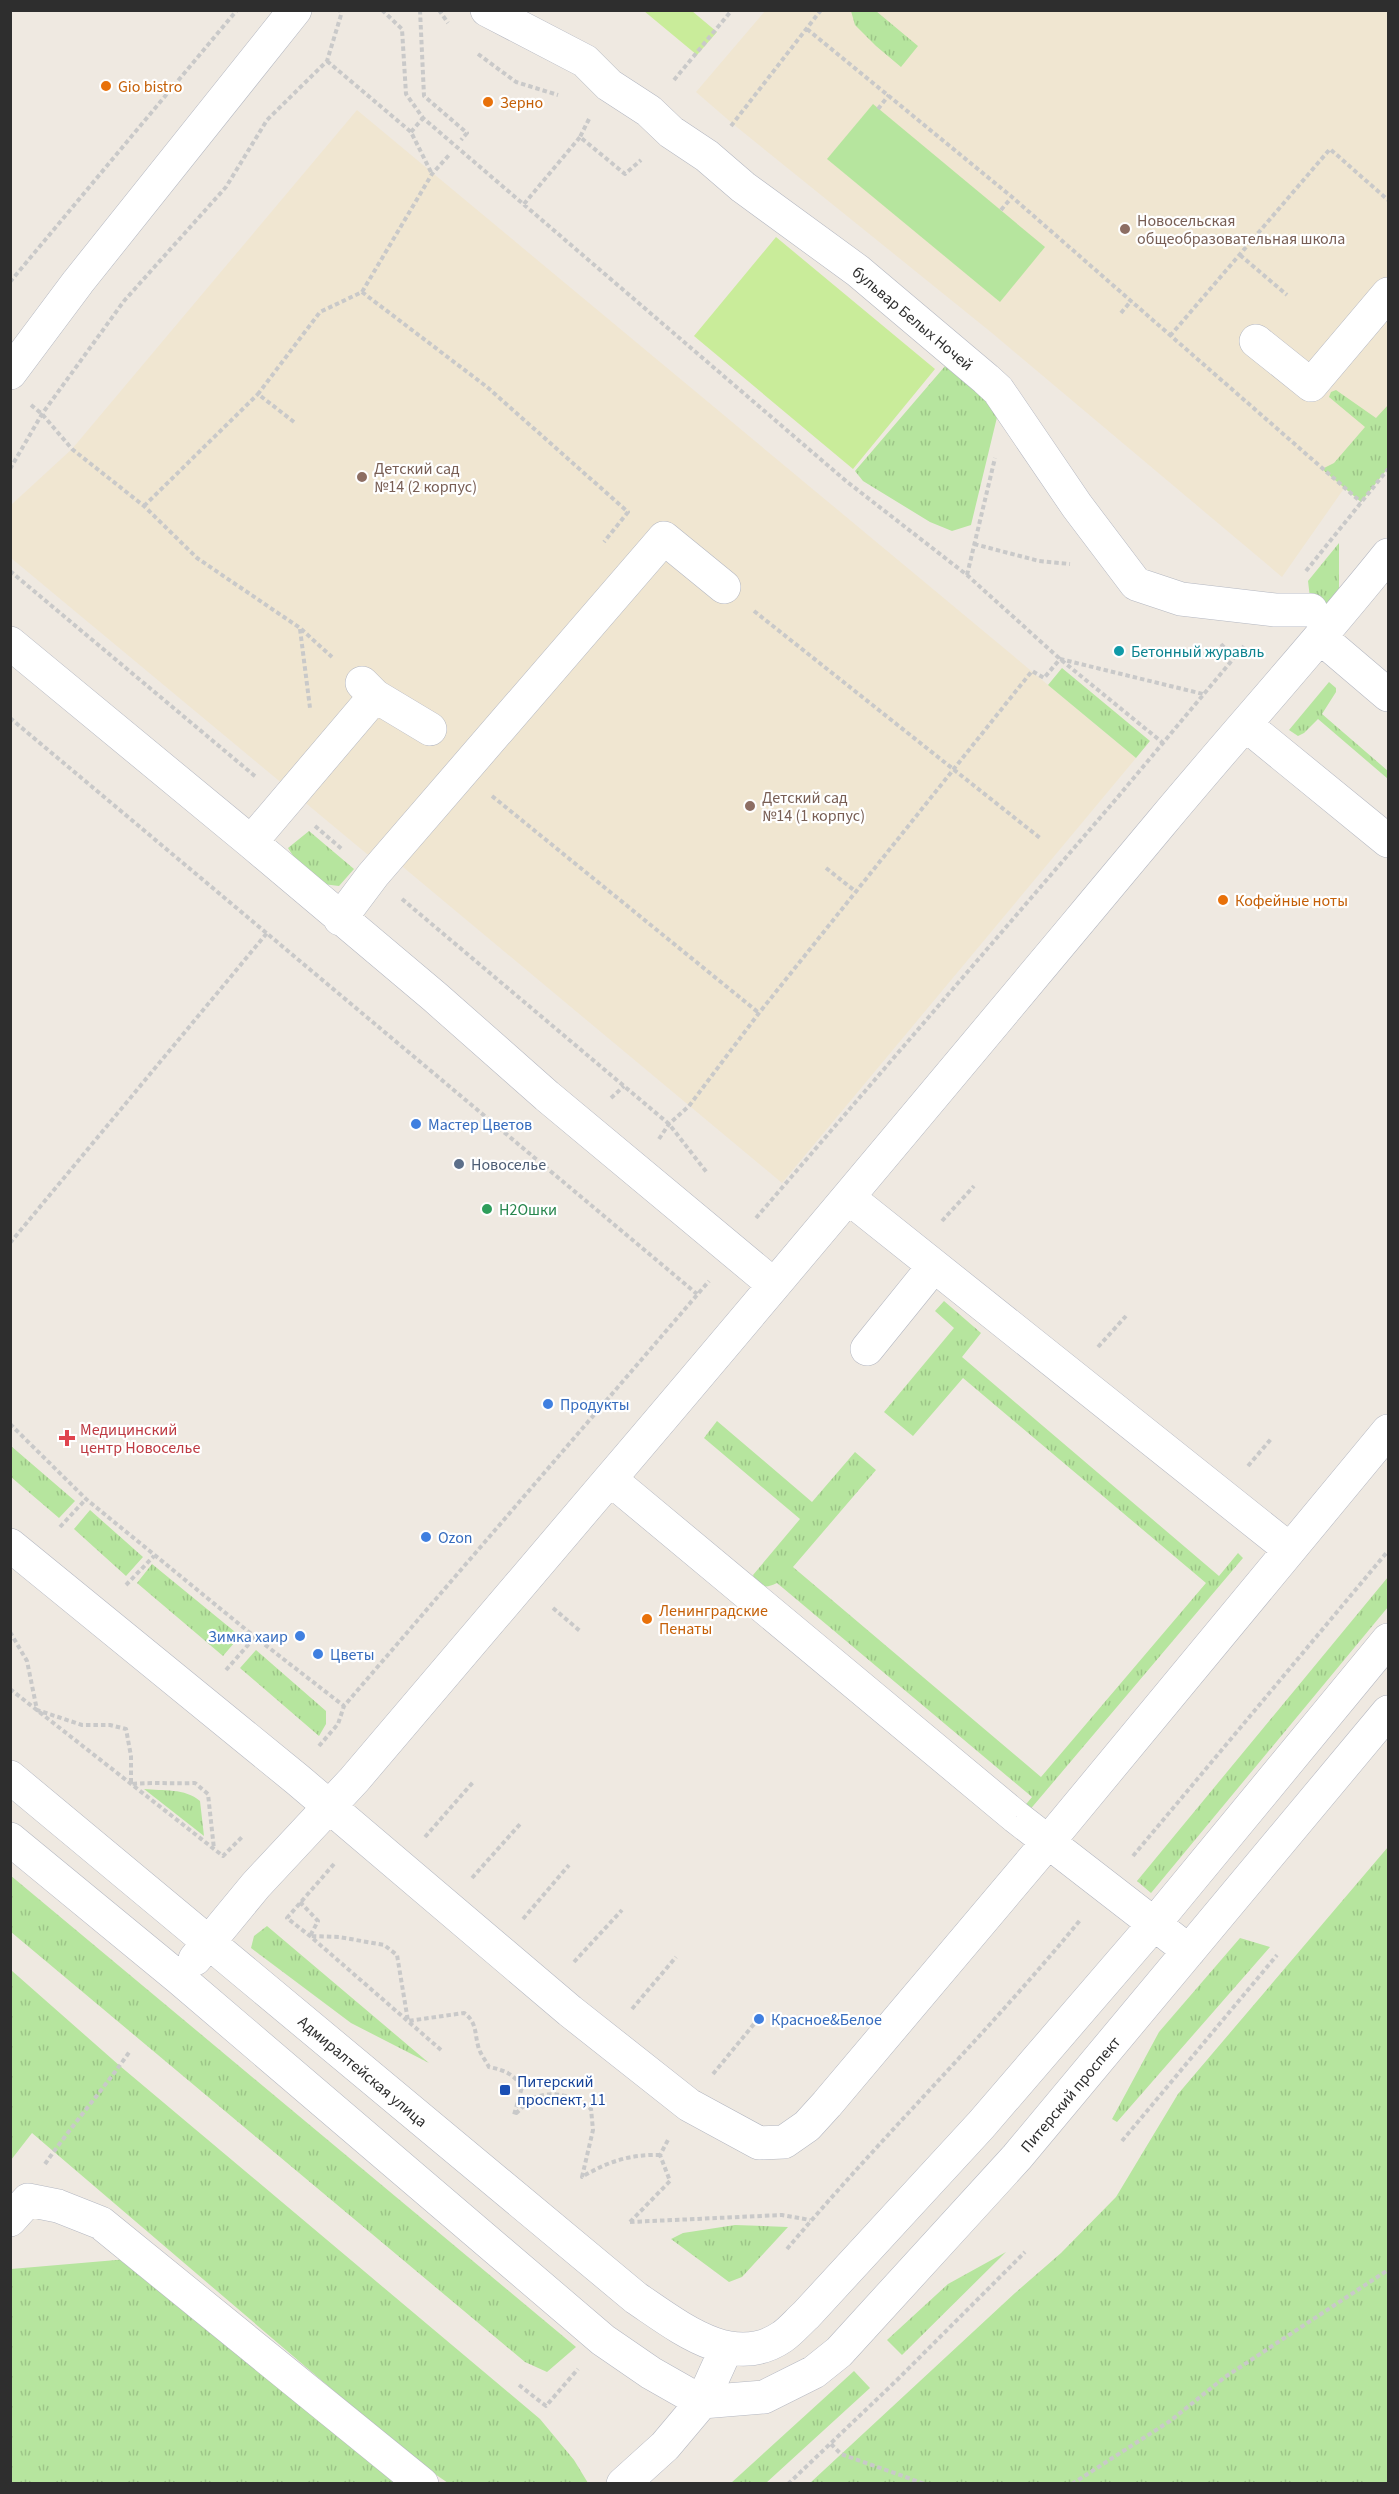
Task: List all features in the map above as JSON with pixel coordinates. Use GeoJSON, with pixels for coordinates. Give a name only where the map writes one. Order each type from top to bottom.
{"type":"FeatureCollection","features":[{"type":"Feature","properties":{"kind":"street"},"geometry":{"type":"LineString","coordinates":[[10,373],[78,282],[295,10]]}},
{"type":"Feature","properties":{"kind":"street","name":"бульвар Белых Ночей"},"geometry":{"type":"LineString","coordinates":[[487,10],[585,61],[609,85],[649,111],[671,132],[864,276],[998,390],[1077,506],[1136,584],[1181,599],[1275,610],[1316,624]]}},
{"type":"Feature","properties":{"kind":"street"},"geometry":{"type":"LineString","coordinates":[[1256,341],[1311,385],[1389,294]]}},
{"type":"Feature","properties":{"kind":"street"},"geometry":{"type":"LineString","coordinates":[[340,919],[373,875],[664,538],[724,587]]}},
{"type":"Feature","properties":{"kind":"street"},"geometry":{"type":"LineString","coordinates":[[179,1978],[256,1885],[330,1807],[849,1198],[1178,802],[1246,725],[1316,624],[1389,555]]}},
{"type":"Feature","properties":{"kind":"street"},"geometry":{"type":"LineString","coordinates":[[1316,624],[1389,695]]}},
{"type":"Feature","properties":{"kind":"street"},"geometry":{"type":"LineString","coordinates":[[10,643],[251,842],[435,997],[547,1096],[774,1285]]}},
{"type":"Feature","properties":{"kind":"street"},"geometry":{"type":"LineString","coordinates":[[251,842],[368,689],[430,729]]}},
{"type":"Feature","properties":{"kind":"street"},"geometry":{"type":"LineString","coordinates":[[1246,725],[1389,841]]}},
{"type":"Feature","properties":{"kind":"street"},"geometry":{"type":"LineString","coordinates":[[849,1198],[1289,1549]]}},
{"type":"Feature","properties":{"kind":"street"},"geometry":{"type":"LineString","coordinates":[[867,1349],[933,1266]]}},
{"type":"Feature","properties":{"kind":"street"},"geometry":{"type":"LineString","coordinates":[[10,1545],[330,1807],[570,2011],[680,2098],[759,2143],[784,2142],[807,2126],[1048,1842],[1389,1431]]}},
{"type":"Feature","properties":{"kind":"street"},"geometry":{"type":"LineString","coordinates":[[610,1479],[1048,1842],[1189,1951]]}},
{"type":"Feature","properties":{"kind":"street"},"geometry":{"type":"LineString","coordinates":[[622,2484],[665,2446],[702,2402],[726,2349],[756,2349],[782,2337],[806,2315],[981,2125],[1154,1924],[1389,1640]]}},
{"type":"Feature","properties":{"kind":"street","name":"Питерский проспект"},"geometry":{"type":"LineString","coordinates":[[702,2402],[764,2397],[814,2372],[839,2352],[1017,2157],[1389,1712]]}},
{"type":"Feature","properties":{"kind":"street","name":"Адмиралтейская улица"},"geometry":{"type":"LineString","coordinates":[[10,1777],[636,2298],[681,2328],[726,2349]]}},
{"type":"Feature","properties":{"kind":"street"},"geometry":{"type":"LineString","coordinates":[[10,1839],[179,1978],[603,2340],[651,2373],[702,2402]]}},
{"type":"Feature","properties":{"kind":"street"},"geometry":{"type":"LineString","coordinates":[[10,2220],[28,2200],[58,2206],[101,2223],[422,2484]]}},
{"type":"Feature","properties":{"kind":"path"},"geometry":{"type":"LineString","coordinates":[[10,282],[237,10]]}},
{"type":"Feature","properties":{"kind":"path"},"geometry":{"type":"LineString","coordinates":[[10,469],[42,414],[124,301],[226,187],[267,120],[327,61],[341,15],[340,10]]}},
{"type":"Feature","properties":{"kind":"path"},"geometry":{"type":"LineString","coordinates":[[382,10],[402,29],[406,94],[423,118],[846,481],[967,575],[1060,659],[1163,743]]}},
{"type":"Feature","properties":{"kind":"path"},"geometry":{"type":"LineString","coordinates":[[420,10],[424,96],[467,133],[461,140]]}},
{"type":"Feature","properties":{"kind":"path"},"geometry":{"type":"LineString","coordinates":[[678,77],[732,10]]}},
{"type":"Feature","properties":{"kind":"path"},"geometry":{"type":"LineString","coordinates":[[706,156],[821,10]]}},
{"type":"Feature","properties":{"kind":"path"},"geometry":{"type":"LineString","coordinates":[[807,29],[1012,197],[1361,502]]}},
{"type":"Feature","properties":{"kind":"path"},"geometry":{"type":"LineString","coordinates":[[327,61],[411,132],[432,174]]}},
{"type":"Feature","properties":{"kind":"path"},"geometry":{"type":"LineString","coordinates":[[878,109],[889,95]]}},
{"type":"Feature","properties":{"kind":"path"},"geometry":{"type":"LineString","coordinates":[[524,204],[580,137],[589,119],[588,110]]}},
{"type":"Feature","properties":{"kind":"path"},"geometry":{"type":"LineString","coordinates":[[411,132],[423,118]]}},
{"type":"Feature","properties":{"kind":"path"},"geometry":{"type":"LineString","coordinates":[[580,137],[625,174],[646,155]]}},
{"type":"Feature","properties":{"kind":"path"},"geometry":{"type":"LineString","coordinates":[[1170,336],[1330,149],[1389,200]]}},
{"type":"Feature","properties":{"kind":"path"},"geometry":{"type":"LineString","coordinates":[[144,506],[258,394],[320,312],[363,292],[432,174],[450,154]]}},
{"type":"Feature","properties":{"kind":"path"},"geometry":{"type":"LineString","coordinates":[[1001,210],[1012,197]]}},
{"type":"Feature","properties":{"kind":"path"},"geometry":{"type":"LineString","coordinates":[[1240,255],[1287,295]]}},
{"type":"Feature","properties":{"kind":"path"},"geometry":{"type":"LineString","coordinates":[[363,292],[486,387],[628,512],[598,549]]}},
{"type":"Feature","properties":{"kind":"path"},"geometry":{"type":"LineString","coordinates":[[1121,312],[1131,301]]}},
{"type":"Feature","properties":{"kind":"path"},"geometry":{"type":"LineString","coordinates":[[258,394],[294,422]]}},
{"type":"Feature","properties":{"kind":"path"},"geometry":{"type":"LineString","coordinates":[[42,414],[72,449],[144,506],[197,558],[300,628],[368,689]]}},
{"type":"Feature","properties":{"kind":"path"},"geometry":{"type":"LineString","coordinates":[[967,575],[995,455]]}},
{"type":"Feature","properties":{"kind":"path"},"geometry":{"type":"LineString","coordinates":[[756,1219],[1163,743],[1389,469]]}},
{"type":"Feature","properties":{"kind":"path"},"geometry":{"type":"LineString","coordinates":[[975,544],[1039,561]]}},
{"type":"Feature","properties":{"kind":"path"},"geometry":{"type":"LineString","coordinates":[[10,571],[264,784]]}},
{"type":"Feature","properties":{"kind":"path"},"geometry":{"type":"LineString","coordinates":[[724,587],[1040,838]]}},
{"type":"Feature","properties":{"kind":"path"},"geometry":{"type":"LineString","coordinates":[[300,628],[310,708],[302,717]]}},
{"type":"Feature","properties":{"kind":"path"},"geometry":{"type":"LineString","coordinates":[[1060,659],[1203,694]]}},
{"type":"Feature","properties":{"kind":"path"},"geometry":{"type":"LineString","coordinates":[[658,1141],[669,1124],[690,1107],[759,1013],[1032,671],[1044,678],[1060,659]]}},
{"type":"Feature","properties":{"kind":"path"},"geometry":{"type":"LineString","coordinates":[[10,718],[363,1016],[698,1294]]}},
{"type":"Feature","properties":{"kind":"path"},"geometry":{"type":"LineString","coordinates":[[484,790],[759,1013]]}},
{"type":"Feature","properties":{"kind":"path"},"geometry":{"type":"LineString","coordinates":[[312,824],[346,852]]}},
{"type":"Feature","properties":{"kind":"path"},"geometry":{"type":"LineString","coordinates":[[826,868],[855,891]]}},
{"type":"Feature","properties":{"kind":"path"},"geometry":{"type":"LineString","coordinates":[[396,894],[669,1124],[712,1181]]}},
{"type":"Feature","properties":{"kind":"path"},"geometry":{"type":"LineString","coordinates":[[10,1243],[267,933]]}},
{"type":"Feature","properties":{"kind":"path"},"geometry":{"type":"LineString","coordinates":[[937,1226],[974,1186]]}},
{"type":"Feature","properties":{"kind":"path"},"geometry":{"type":"LineString","coordinates":[[314,1754],[338,1724],[344,1706],[712,1277]]}},
{"type":"Feature","properties":{"kind":"path"},"geometry":{"type":"LineString","coordinates":[[1092,1353],[1126,1316]]}},
{"type":"Feature","properties":{"kind":"path"},"geometry":{"type":"LineString","coordinates":[[10,1424],[86,1499],[154,1556],[344,1706]]}},
{"type":"Feature","properties":{"kind":"path"},"geometry":{"type":"LineString","coordinates":[[1241,1473],[1271,1439]]}},
{"type":"Feature","properties":{"kind":"path"},"geometry":{"type":"LineString","coordinates":[[60,1527],[86,1499]]}},
{"type":"Feature","properties":{"kind":"path"},"geometry":{"type":"LineString","coordinates":[[1147,1839],[1389,1551]]}},
{"type":"Feature","properties":{"kind":"path"},"geometry":{"type":"LineString","coordinates":[[126,1585],[154,1556]]}},
{"type":"Feature","properties":{"kind":"path"},"geometry":{"type":"LineString","coordinates":[[551,1606],[580,1630]]}},
{"type":"Feature","properties":{"kind":"path"},"geometry":{"type":"LineString","coordinates":[[10,1632],[27,1661],[37,1710]]}},
{"type":"Feature","properties":{"kind":"path"},"geometry":{"type":"LineString","coordinates":[[226,1670],[255,1637]]}},
{"type":"Feature","properties":{"kind":"path"},"geometry":{"type":"LineString","coordinates":[[10,1689],[223,1856]]}},
{"type":"Feature","properties":{"kind":"path"},"geometry":{"type":"LineString","coordinates":[[37,1710],[82,1725],[110,1725],[126,1729],[131,1784]]}},
{"type":"Feature","properties":{"kind":"path"},"geometry":{"type":"LineString","coordinates":[[131,1784],[157,1781],[173,1784],[195,1783],[208,1794],[214,1849]]}},
{"type":"Feature","properties":{"kind":"path"},"geometry":{"type":"LineString","coordinates":[[423,1840],[474,1781]]}},
{"type":"Feature","properties":{"kind":"path"},"geometry":{"type":"LineString","coordinates":[[471,1880],[521,1823]]}},
{"type":"Feature","properties":{"kind":"path"},"geometry":{"type":"LineString","coordinates":[[336,1862],[286,1918],[310,1936],[441,2050]]}},
{"type":"Feature","properties":{"kind":"path"},"geometry":{"type":"LineString","coordinates":[[521,1921],[570,1864]]}},
{"type":"Feature","properties":{"kind":"path"},"geometry":{"type":"LineString","coordinates":[[300,1902],[318,1921],[310,1936]]}},
{"type":"Feature","properties":{"kind":"path"},"geometry":{"type":"LineString","coordinates":[[573,1964],[622,1910]]}},
{"type":"Feature","properties":{"kind":"path"},"geometry":{"type":"LineString","coordinates":[[787,2249],[810,2220],[1024,1986],[1083,1916]]}},
{"type":"Feature","properties":{"kind":"path"},"geometry":{"type":"LineString","coordinates":[[310,1936],[339,1936],[384,1944],[397,1955],[408,2021]]}},
{"type":"Feature","properties":{"kind":"path"},"geometry":{"type":"LineString","coordinates":[[1122,2141],[1277,1955]]}},
{"type":"Feature","properties":{"kind":"path"},"geometry":{"type":"LineString","coordinates":[[630,2011],[676,1957]]}},
{"type":"Feature","properties":{"kind":"path"},"geometry":{"type":"LineString","coordinates":[[408,2021],[464,2013],[471,2019],[475,2024],[479,2050],[489,2067],[505,2070],[515,2077],[522,2087],[514,2115],[532,2099],[550,2094],[582,2101],[591,2109],[593,2130],[582,2177],[601,2165],[620,2158],[639,2154],[660,2155],[669,2181],[630,2222],[782,2215],[810,2220]]}},
{"type":"Feature","properties":{"kind":"path"},"geometry":{"type":"LineString","coordinates":[[709,2078],[754,2024]]}},
{"type":"Feature","properties":{"kind":"path"},"geometry":{"type":"LineString","coordinates":[[68,2131],[105,2088],[130,2051]]}},
{"type":"Feature","properties":{"kind":"path"},"geometry":{"type":"LineString","coordinates":[[788,2484],[1026,2252]]}},
{"type":"Feature","properties":{"kind":"path"},"geometry":{"type":"LineString","coordinates":[[1072,2484],[1170,2421],[1225,2377],[1389,2270]]}},
{"type":"Feature","properties":{"kind":"path"},"geometry":{"type":"LineString","coordinates":[[519,2385],[546,2406],[582,2364]]}},
{"type":"Feature","properties":{"kind":"path"},"geometry":{"type":"LineString","coordinates":[[831,2444],[841,2454],[924,2484]]}},
{"type":"Feature","properties":{"kind":"shaded area","name":"Новосельская общеобразовательная школа"},"geometry":{"type":"Polygon","coordinates":[[[765,11],[1388,11],[1388,435],[1345,487],[1282,577],[992,333],[696,92],[765,11]]]}},
{"type":"Feature","properties":{"kind":"shaded area"},"geometry":{"type":"Polygon","coordinates":[[[357,110],[1136,758],[782,1183],[391,857],[367,854],[11,558],[11,505],[72,449],[357,110]]]}},
{"type":"Feature","properties":{"kind":"green space"},"geometry":{"type":"Polygon","coordinates":[[[644,11],[692,11],[717,32],[697,55],[644,11]]]}},
{"type":"Feature","properties":{"kind":"green space"},"geometry":{"type":"Polygon","coordinates":[[[851,11],[876,11],[918,46],[901,67],[855,25],[851,11]]]}},
{"type":"Feature","properties":{"kind":"green space"},"geometry":{"type":"Polygon","coordinates":[[[873,104],[1045,247],[1000,302],[827,159],[873,104]]]}},
{"type":"Feature","properties":{"kind":"green space"},"geometry":{"type":"Polygon","coordinates":[[[776,237],[935,369],[853,469],[694,336],[776,237]]]}},
{"type":"Feature","properties":{"kind":"green space"},"geometry":{"type":"Polygon","coordinates":[[[946,365],[999,409],[971,525],[952,531],[930,522],[863,481],[855,471],[946,365]]]}},
{"type":"Feature","properties":{"kind":"green space"},"geometry":{"type":"Polygon","coordinates":[[[1336,390],[1376,418],[1388,405],[1388,468],[1361,502],[1322,469],[1334,463],[1365,427],[1329,397],[1331,392],[1336,390]]]}},
{"type":"Feature","properties":{"kind":"green space"},"geometry":{"type":"Polygon","coordinates":[[[1339,543],[1339,591],[1325,610],[1310,598],[1308,581],[1339,543]]]}},
{"type":"Feature","properties":{"kind":"green space"},"geometry":{"type":"Polygon","coordinates":[[[1062,668],[1150,741],[1136,758],[1048,685],[1062,668]]]}},
{"type":"Feature","properties":{"kind":"green space"},"geometry":{"type":"Polygon","coordinates":[[[1329,682],[1336,688],[1336,692],[1322,714],[1388,771],[1388,779],[1318,719],[1298,736],[1289,730],[1329,682]]]}},
{"type":"Feature","properties":{"kind":"green space"},"geometry":{"type":"Polygon","coordinates":[[[309,831],[354,869],[339,886],[323,884],[299,865],[288,848],[309,831]]]}},
{"type":"Feature","properties":{"kind":"green space"},"geometry":{"type":"Polygon","coordinates":[[[944,1301],[981,1333],[962,1357],[1219,1576],[1238,1553],[1243,1558],[1028,1812],[1018,1814],[1032,1797],[777,1583],[766,1587],[758,1583],[753,1575],[800,1519],[704,1438],[717,1421],[812,1502],[855,1452],[876,1470],[793,1567],[1041,1777],[1206,1583],[963,1378],[913,1436],[884,1412],[954,1328],[935,1311],[944,1301]]]}},
{"type":"Feature","properties":{"kind":"green space"},"geometry":{"type":"Polygon","coordinates":[[[11,1446],[75,1501],[59,1518],[11,1477],[11,1446]]]}},
{"type":"Feature","properties":{"kind":"green space"},"geometry":{"type":"Polygon","coordinates":[[[90,1510],[143,1557],[126,1576],[74,1529],[90,1510]]]}},
{"type":"Feature","properties":{"kind":"green space"},"geometry":{"type":"Polygon","coordinates":[[[152,1564],[240,1636],[223,1656],[137,1583],[152,1564]]]}},
{"type":"Feature","properties":{"kind":"green space"},"geometry":{"type":"Polygon","coordinates":[[[1388,1577],[1388,1607],[1151,1893],[1137,1881],[1388,1577]]]}},
{"type":"Feature","properties":{"kind":"green space"},"geometry":{"type":"Polygon","coordinates":[[[256,1650],[326,1711],[326,1724],[319,1736],[240,1668],[256,1650]]]}},
{"type":"Feature","properties":{"kind":"green space"},"geometry":{"type":"Polygon","coordinates":[[[144,1789],[181,1792],[200,1801],[204,1836],[144,1789]]]}},
{"type":"Feature","properties":{"kind":"green space"},"geometry":{"type":"Polygon","coordinates":[[[1388,1847],[1388,2483],[810,2483],[1061,2253],[1116,2197],[1178,2094],[1388,1847]]]}},
{"type":"Feature","properties":{"kind":"green space"},"geometry":{"type":"Polygon","coordinates":[[[10,1875],[576,2347],[547,2372],[525,2362],[11,1932],[10,1875]]]}},
{"type":"Feature","properties":{"kind":"green space"},"geometry":{"type":"Polygon","coordinates":[[[267,1926],[429,2063],[351,2023],[251,1948],[254,1936],[267,1926]]]}},
{"type":"Feature","properties":{"kind":"green space"},"geometry":{"type":"Polygon","coordinates":[[[1240,1938],[1270,1947],[1117,2122],[1112,2119],[1159,2032],[1240,1938]]]}},
{"type":"Feature","properties":{"kind":"green space"},"geometry":{"type":"Polygon","coordinates":[[[11,1970],[120,2066],[540,2419],[574,2460],[588,2483],[448,2483],[416,2461],[32,2133],[11,2160],[11,1970]]]}},
{"type":"Feature","properties":{"kind":"green space"},"geometry":{"type":"Polygon","coordinates":[[[735,2225],[788,2227],[742,2277],[729,2282],[671,2239],[683,2233],[735,2225]]]}},
{"type":"Feature","properties":{"kind":"green space"},"geometry":{"type":"Polygon","coordinates":[[[1006,2252],[902,2355],[887,2340],[948,2284],[1006,2252]]]}},
{"type":"Feature","properties":{"kind":"green space"},"geometry":{"type":"Polygon","coordinates":[[[128,2259],[401,2484],[11,2484],[11,2269],[128,2259]]]}},
{"type":"Feature","properties":{"kind":"green space"},"geometry":{"type":"Polygon","coordinates":[[[854,2371],[870,2388],[766,2483],[731,2483],[854,2371]]]}},
{"type":"Feature","properties":{"kind":"place","name":"Gio bistro"},"geometry":{"type":"Point","coordinates":[106,86]}},
{"type":"Feature","properties":{"kind":"place","name":"Зерно"},"geometry":{"type":"Point","coordinates":[488,102]}},
{"type":"Feature","properties":{"kind":"place","name":"Новосельская общеобразовательная школа"},"geometry":{"type":"Point","coordinates":[1125,229]}},
{"type":"Feature","properties":{"kind":"place","name":"Детский сад №14 (2 корпус)"},"geometry":{"type":"Point","coordinates":[362,477]}},
{"type":"Feature","properties":{"kind":"place","name":"Бетонный журавль"},"geometry":{"type":"Point","coordinates":[1119,651]}},
{"type":"Feature","properties":{"kind":"place","name":"Детский сад №14 (1 корпус)"},"geometry":{"type":"Point","coordinates":[750,806]}},
{"type":"Feature","properties":{"kind":"place","name":"Кофейные ноты"},"geometry":{"type":"Point","coordinates":[1223,900]}},
{"type":"Feature","properties":{"kind":"place","name":"Мастер Цветов"},"geometry":{"type":"Point","coordinates":[416,1124]}},
{"type":"Feature","properties":{"kind":"place","name":"Новоселье"},"geometry":{"type":"Point","coordinates":[459,1164]}},
{"type":"Feature","properties":{"kind":"place","name":"H2Oшки"},"geometry":{"type":"Point","coordinates":[487,1209]}},
{"type":"Feature","properties":{"kind":"place","name":"Продукты"},"geometry":{"type":"Point","coordinates":[548,1404]}},
{"type":"Feature","properties":{"kind":"place","name":"Медицинский центр Новоселье"},"geometry":{"type":"Point","coordinates":[67,1438]}},
{"type":"Feature","properties":{"kind":"place","name":"Ozon"},"geometry":{"type":"Point","coordinates":[426,1537]}},
{"type":"Feature","properties":{"kind":"place","name":"Ленинградские Пенаты"},"geometry":{"type":"Point","coordinates":[647,1619]}},
{"type":"Feature","properties":{"kind":"place","name":"Зимка хаир"},"geometry":{"type":"Point","coordinates":[300,1636]}},
{"type":"Feature","properties":{"kind":"place","name":"Цветы"},"geometry":{"type":"Point","coordinates":[318,1654]}},
{"type":"Feature","properties":{"kind":"place","name":"Красное&Белое"},"geometry":{"type":"Point","coordinates":[759,2019]}},
{"type":"Feature","properties":{"kind":"place","name":"Питерский проспект, 11"},"geometry":{"type":"Point","coordinates":[505,2090]}}]}
